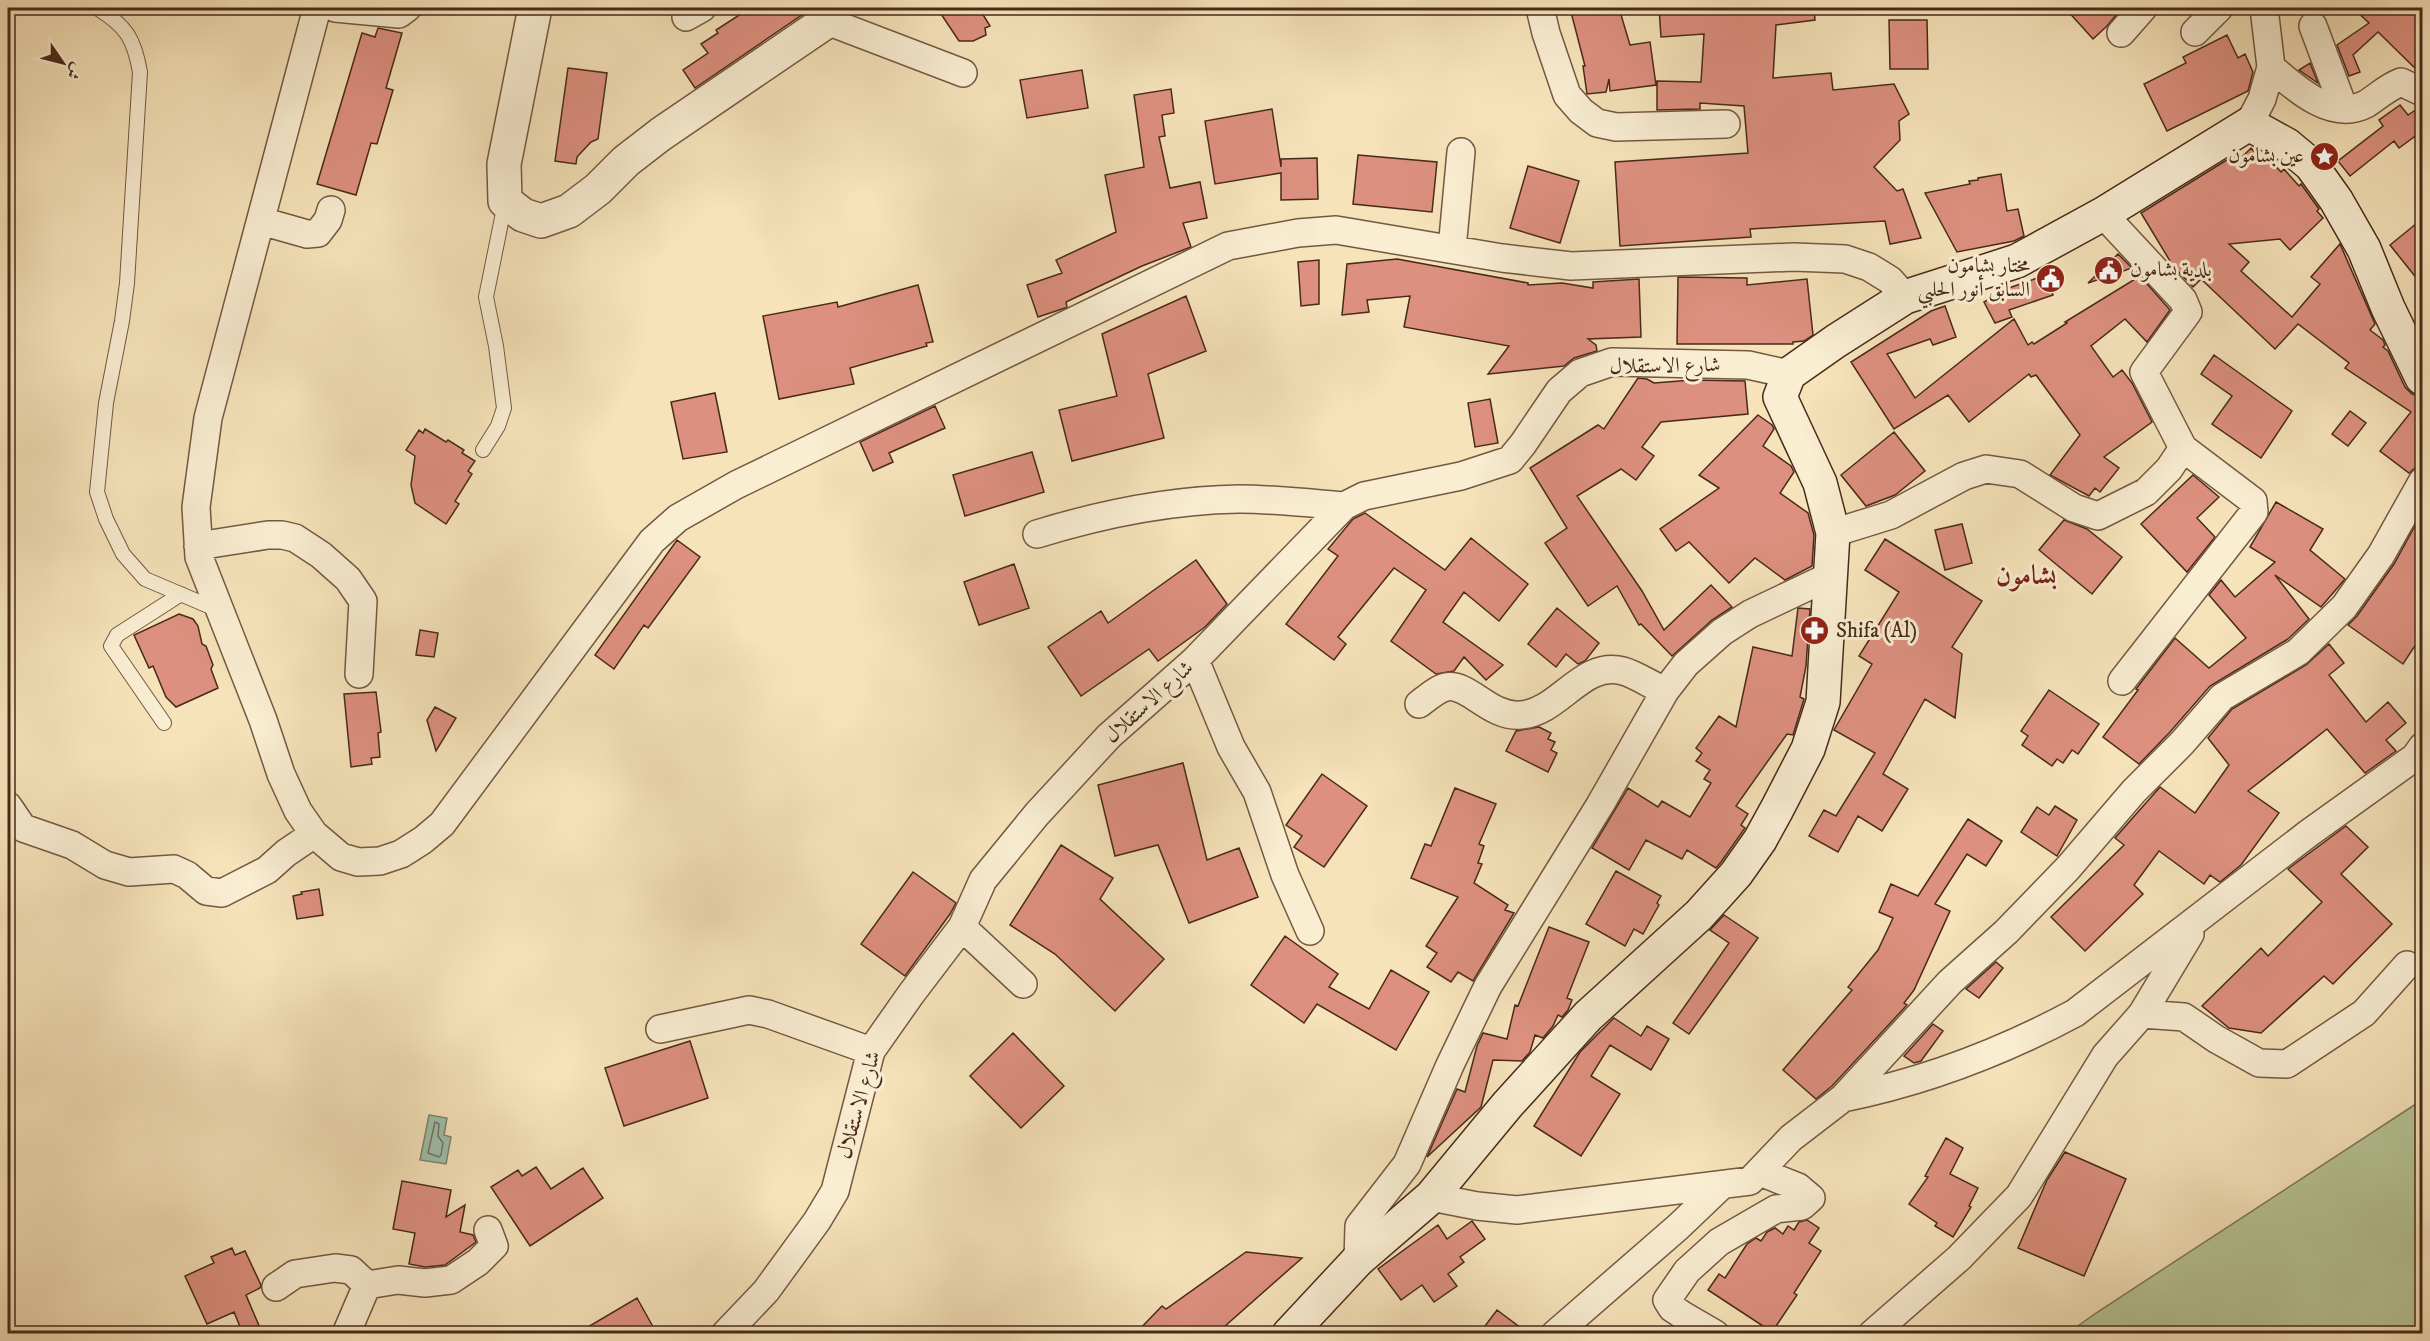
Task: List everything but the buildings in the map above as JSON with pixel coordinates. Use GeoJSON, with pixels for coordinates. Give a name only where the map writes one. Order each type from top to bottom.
{"type":"FeatureCollection","features":[{"type":"Feature","properties":{"kind":"main road"},"geometry":{"type":"LineString","coordinates":[[535,8],[504,165],[506,201],[523,215],[541,221],[569,211],[598,189],[626,161],[830,14]]}},
{"type":"Feature","properties":{"kind":"main road"},"geometry":{"type":"LineString","coordinates":[[1289,1334],[1358,1260],[1431,1197],[1508,1104],[1588,1016],[1699,915],[1736,874],[1760,840],[1808,749],[1823,702],[1833,533],[1820,483],[1780,397],[1789,374],[1905,297],[2018,261],[2103,214],[2249,124],[2287,146],[2312,165],[2336,200],[2364,249],[2388,308],[2422,378]]}},
{"type":"Feature","properties":{"kind":"street"},"geometry":{"type":"LineString","coordinates":[[316,8],[208,418],[196,507],[199,557],[263,720],[281,774],[298,811],[314,834],[340,857],[358,862],[380,861],[401,854],[442,824],[652,541],[678,518],[736,485],[1228,246],[1298,233],[1336,230],[1502,258],[1571,266],[1794,257],[1845,259],[1869,267],[1890,280],[1905,297]]}},
{"type":"Feature","properties":{"kind":"street"},"geometry":{"type":"LineString","coordinates":[[334,8],[399,14],[406,8]]}},
{"type":"Feature","properties":{"kind":"street"},"geometry":{"type":"LineString","coordinates":[[1540,8],[1567,95],[1581,111],[1598,123],[1616,128],[1726,124]]}},
{"type":"Feature","properties":{"kind":"street"},"geometry":{"type":"LineString","coordinates":[[2121,33],[2144,8]]}},
{"type":"Feature","properties":{"kind":"street"},"geometry":{"type":"LineString","coordinates":[[2195,32],[2219,8]]}},
{"type":"Feature","properties":{"kind":"street"},"geometry":{"type":"LineString","coordinates":[[2249,124],[2262,99],[2271,67],[2262,8]]}},
{"type":"Feature","properties":{"kind":"street"},"geometry":{"type":"LineString","coordinates":[[830,14],[963,73]]}},
{"type":"Feature","properties":{"kind":"street"},"geometry":{"type":"LineString","coordinates":[[2313,26],[2344,109]]}},
{"type":"Feature","properties":{"kind":"street"},"geometry":{"type":"LineString","coordinates":[[2271,67],[2300,92],[2324,104],[2350,110],[2366,104],[2388,87],[2402,82],[2422,92]]}},
{"type":"Feature","properties":{"kind":"street"},"geometry":{"type":"LineString","coordinates":[[1452,249],[1461,152]]}},
{"type":"Feature","properties":{"kind":"street"},"geometry":{"type":"LineString","coordinates":[[261,221],[307,234],[318,233],[328,220],[331,210]]}},
{"type":"Feature","properties":{"kind":"street"},"geometry":{"type":"LineString","coordinates":[[2103,214],[2183,300],[2188,312],[2144,372],[2183,448],[2253,501],[2254,512],[2122,681]]}},
{"type":"Feature","properties":{"kind":"street","name":"شارع الاستقلال"},"geometry":{"type":"LineString","coordinates":[[725,1334],[778,1275],[817,1221],[835,1191],[871,1051],[910,994],[962,927],[983,880],[1037,814],[1109,736],[1195,660],[1344,506],[1364,496],[1461,477],[1510,460],[1559,391],[1580,373],[1612,362],[1748,365],[1789,374]]}},
{"type":"Feature","properties":{"kind":"street"},"geometry":{"type":"LineString","coordinates":[[1833,533],[1891,515],[1964,476],[1986,469],[2020,474],[2074,508],[2098,516],[2146,492],[2169,469],[2183,448]]}},
{"type":"Feature","properties":{"kind":"street"},"geometry":{"type":"LineString","coordinates":[[1431,1197],[1477,1206],[1517,1210],[1750,1182],[1791,1138],[1843,1098],[1950,982],[2006,932],[2068,868],[2134,791],[2182,743],[2222,697],[2298,652],[2344,607],[2380,555],[2422,482]]}},
{"type":"Feature","properties":{"kind":"street"},"geometry":{"type":"LineString","coordinates":[[1037,534],[1089,518],[1188,502],[1238,499],[1285,500],[1344,506]]}},
{"type":"Feature","properties":{"kind":"street"},"geometry":{"type":"LineString","coordinates":[[198,546],[268,535],[282,535],[294,538],[321,555],[348,579],[363,601],[359,674]]}},
{"type":"Feature","properties":{"kind":"street"},"geometry":{"type":"LineString","coordinates":[[1358,1260],[1359,1226],[1407,1164],[1450,1065],[1488,986],[1594,814],[1665,691],[1686,663],[1722,632],[1750,614],[1830,576]]}},
{"type":"Feature","properties":{"kind":"street"},"geometry":{"type":"LineString","coordinates":[[1195,660],[1231,747],[1257,792],[1286,875],[1310,932]]}},
{"type":"Feature","properties":{"kind":"street"},"geometry":{"type":"LineString","coordinates":[[1419,704],[1443,688],[1453,686],[1462,689],[1499,713],[1523,715],[1537,711],[1553,702],[1593,672],[1610,670],[1623,671],[1665,691]]}},
{"type":"Feature","properties":{"kind":"street"},"geometry":{"type":"LineString","coordinates":[[1843,1098],[1896,1085],[1992,1053],[2075,1013],[2309,833],[2415,756],[2422,747]]}},
{"type":"Feature","properties":{"kind":"street"},"geometry":{"type":"LineString","coordinates":[[8,806],[22,828],[72,845],[105,865],[129,872],[174,869],[187,875],[206,891],[222,893],[267,870],[286,853],[314,834]]}},
{"type":"Feature","properties":{"kind":"street"},"geometry":{"type":"LineString","coordinates":[[1872,1334],[1959,1258],[2019,1196],[2105,1056],[2142,1014],[2198,920]]}},
{"type":"Feature","properties":{"kind":"street"},"geometry":{"type":"LineString","coordinates":[[962,927],[1023,984]]}},
{"type":"Feature","properties":{"kind":"street"},"geometry":{"type":"LineString","coordinates":[[2142,1014],[2184,1017],[2216,1039],[2259,1063],[2287,1064],[2364,1012],[2407,964]]}},
{"type":"Feature","properties":{"kind":"street"},"geometry":{"type":"LineString","coordinates":[[660,1029],[749,1010],[768,1014],[871,1051]]}},
{"type":"Feature","properties":{"kind":"street"},"geometry":{"type":"LineString","coordinates":[[1715,1334],[1672,1308],[1667,1300],[1676,1285],[1719,1242],[1776,1209],[1802,1206],[1811,1198],[1798,1187],[1760,1172]]}},
{"type":"Feature","properties":{"kind":"street"},"geometry":{"type":"LineString","coordinates":[[1555,1334],[1678,1227],[1720,1186]]}},
{"type":"Feature","properties":{"kind":"street"},"geometry":{"type":"LineString","coordinates":[[367,1285],[399,1280],[425,1283],[451,1280],[478,1262],[494,1246],[488,1230]]}},
{"type":"Feature","properties":{"kind":"street"},"geometry":{"type":"LineString","coordinates":[[276,1287],[295,1274],[335,1268],[351,1270],[367,1285]]}},
{"type":"Feature","properties":{"kind":"street"},"geometry":{"type":"LineString","coordinates":[[346,1334],[367,1285]]}},
{"type":"Feature","properties":{"kind":"lane"},"geometry":{"type":"LineString","coordinates":[[97,8],[114,18],[129,36],[136,48],[140,72],[127,283],[106,403],[97,492],[106,519],[123,554],[145,579],[220,611]]}},
{"type":"Feature","properties":{"kind":"lane"},"geometry":{"type":"LineString","coordinates":[[483,450],[498,426],[504,408],[496,346],[486,297],[506,201]]}},
{"type":"Feature","properties":{"kind":"lane"},"geometry":{"type":"LineString","coordinates":[[164,723],[111,646],[117,635],[181,594]]}},
{"type":"Feature","properties":{"kind":"shaded area"},"geometry":{"type":"Polygon","coordinates":[[[2422,1100],[2422,1333],[2068,1333],[2096,1313],[2422,1100]]]}},
{"type":"Feature","properties":{"kind":"water"},"geometry":{"type":"Polygon","coordinates":[[[429,1115],[447,1118],[444,1135],[451,1137],[446,1164],[420,1160],[429,1115]]]}},
{"type":"Feature","properties":{"kind":"place","name":"عين بشامون"},"geometry":{"type":"Point","coordinates":[2325,156]}},
{"type":"Feature","properties":{"kind":"place","name":"بلدية بشامون"},"geometry":{"type":"Point","coordinates":[2109,270]}},
{"type":"Feature","properties":{"kind":"place","name":"مختار بشامون السابق أنور الحلبي"},"geometry":{"type":"Point","coordinates":[2051,278]}},
{"type":"Feature","properties":{"kind":"place","name":"Shifa (Al)"},"geometry":{"type":"Point","coordinates":[1815,631]}},
{"type":"Feature","properties":{"kind":"district","name":"بشامون"},"geometry":{"type":"Point","coordinates":[2026,576]}}]}
